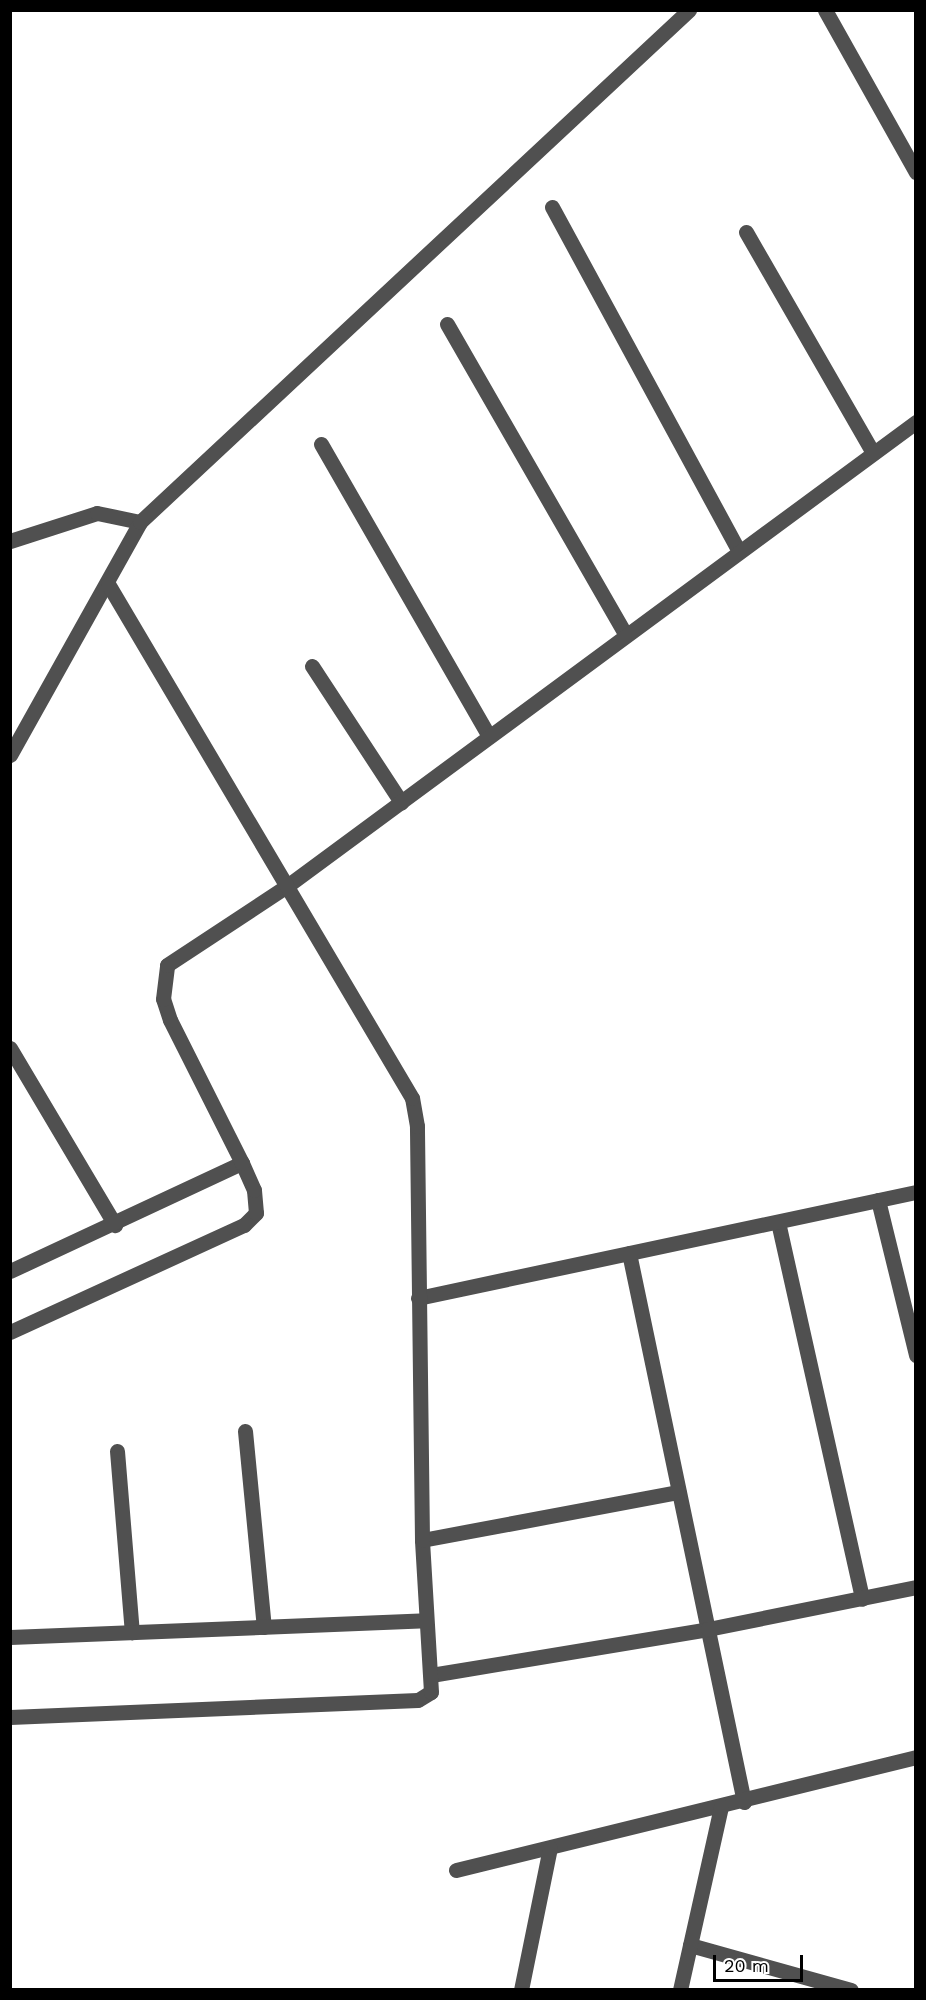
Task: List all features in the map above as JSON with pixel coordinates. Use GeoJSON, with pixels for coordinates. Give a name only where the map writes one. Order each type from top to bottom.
{"type":"FeatureCollection","features":[{"type":"Feature","properties":{"kind":"street"},"geometry":{"type":"LineString","coordinates":[[10,755],[108,584],[140,522],[689,10]]}},
{"type":"Feature","properties":{"kind":"street"},"geometry":{"type":"LineString","coordinates":[[825,10],[915,172]]}},
{"type":"Feature","properties":{"kind":"street"},"geometry":{"type":"LineString","coordinates":[[552,207],[739,552]]}},
{"type":"Feature","properties":{"kind":"street"},"geometry":{"type":"LineString","coordinates":[[746,232],[873,453]]}},
{"type":"Feature","properties":{"kind":"street"},"geometry":{"type":"LineString","coordinates":[[447,324],[626,635]]}},
{"type":"Feature","properties":{"kind":"street"},"geometry":{"type":"LineString","coordinates":[[10,1332],[244,1225],[256,1213],[254,1190],[242,1162],[170,1020],[163,999],[163,979],[167,965],[287,886],[915,422]]}},
{"type":"Feature","properties":{"kind":"street"},"geometry":{"type":"LineString","coordinates":[[321,444],[489,736]]}},
{"type":"Feature","properties":{"kind":"street"},"geometry":{"type":"LineString","coordinates":[[10,541],[97,513],[140,522]]}},
{"type":"Feature","properties":{"kind":"street"},"geometry":{"type":"LineString","coordinates":[[10,1717],[418,1700],[431,1692],[422,1540],[417,1126],[412,1098],[108,584]]}},
{"type":"Feature","properties":{"kind":"street"},"geometry":{"type":"LineString","coordinates":[[312,666],[401,801]]}},
{"type":"Feature","properties":{"kind":"street"},"geometry":{"type":"LineString","coordinates":[[10,1048],[115,1225]]}},
{"type":"Feature","properties":{"kind":"street"},"geometry":{"type":"LineString","coordinates":[[10,1271],[115,1225],[242,1162]]}},
{"type":"Feature","properties":{"kind":"street"},"geometry":{"type":"LineString","coordinates":[[418,1298],[915,1192]]}},
{"type":"Feature","properties":{"kind":"street"},"geometry":{"type":"LineString","coordinates":[[878,1200],[915,1355]]}},
{"type":"Feature","properties":{"kind":"street"},"geometry":{"type":"LineString","coordinates":[[778,1222],[862,1599]]}},
{"type":"Feature","properties":{"kind":"street"},"geometry":{"type":"LineString","coordinates":[[629,1253],[744,1802]]}},
{"type":"Feature","properties":{"kind":"street"},"geometry":{"type":"LineString","coordinates":[[245,1431],[264,1627]]}},
{"type":"Feature","properties":{"kind":"street"},"geometry":{"type":"LineString","coordinates":[[117,1451],[132,1632]]}},
{"type":"Feature","properties":{"kind":"street"},"geometry":{"type":"LineString","coordinates":[[422,1540],[679,1492]]}},
{"type":"Feature","properties":{"kind":"street"},"geometry":{"type":"LineString","coordinates":[[431,1675],[708,1629],[915,1587]]}},
{"type":"Feature","properties":{"kind":"street"},"geometry":{"type":"LineString","coordinates":[[10,1637],[426,1620]]}},
{"type":"Feature","properties":{"kind":"street"},"geometry":{"type":"LineString","coordinates":[[456,1870],[744,1802],[915,1757]]}},
{"type":"Feature","properties":{"kind":"street"},"geometry":{"type":"LineString","coordinates":[[680,1989],[721,1807]]}},
{"type":"Feature","properties":{"kind":"street"},"geometry":{"type":"LineString","coordinates":[[521,1989],[550,1848]]}},
{"type":"Feature","properties":{"kind":"street"},"geometry":{"type":"LineString","coordinates":[[690,1945],[851,1989]]}}]}
